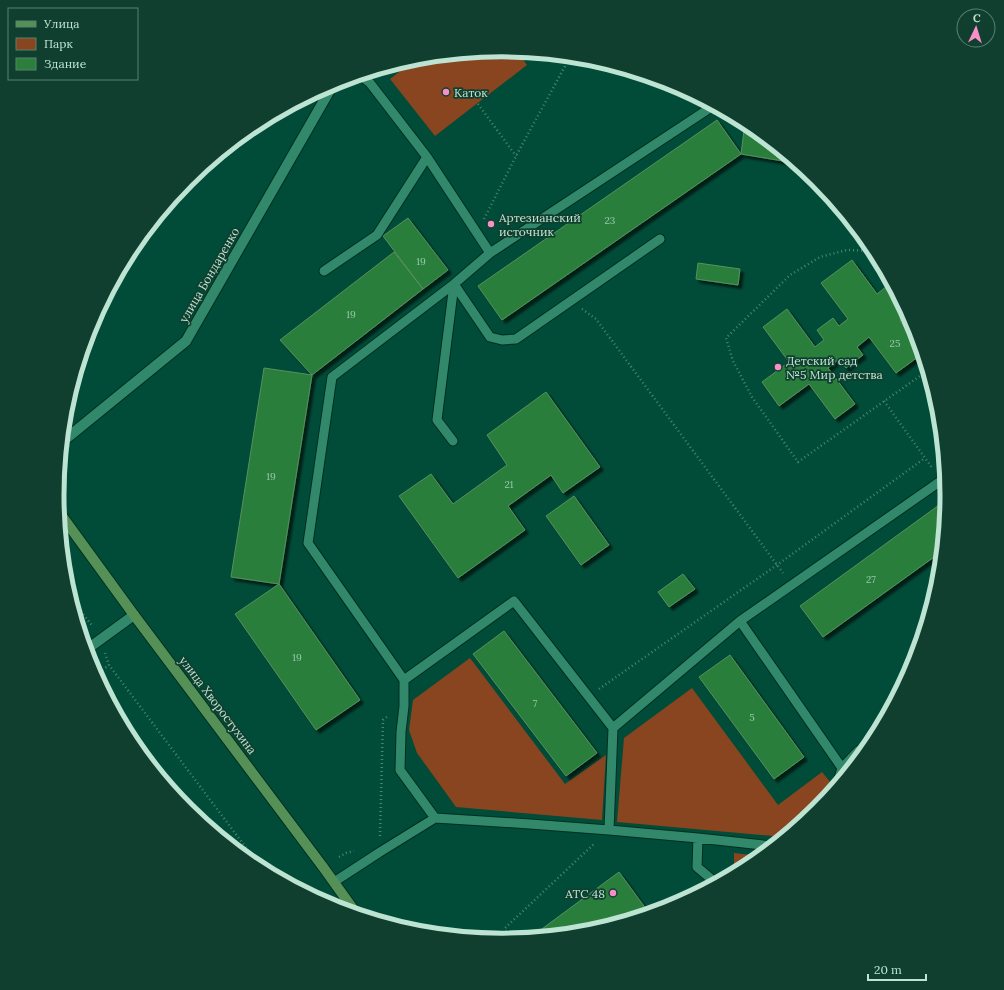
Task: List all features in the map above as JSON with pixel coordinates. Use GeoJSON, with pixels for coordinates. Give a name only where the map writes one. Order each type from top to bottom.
{"type":"FeatureCollection","features":[{"type":"Feature","properties":{"kind":"street","name":"улица Бондаренко"},"geometry":{"type":"LineString","coordinates":[[68,437],[186,341],[329,93]]}},
{"type":"Feature","properties":{"kind":"street","name":"улица Хворостухина"},"geometry":{"type":"LineString","coordinates":[[65,520],[351,906]]}},
{"type":"Feature","properties":{"kind":"street"},"geometry":{"type":"LineString","coordinates":[[91,646],[134,615]]}},
{"type":"Feature","properties":{"kind":"lane"},"geometry":{"type":"LineString","coordinates":[[365,79],[370,83],[427,157],[490,253]]}},
{"type":"Feature","properties":{"kind":"lane"},"geometry":{"type":"LineString","coordinates":[[435,818],[400,770],[404,680],[308,543],[332,378],[454,284],[490,253],[708,109]]}},
{"type":"Feature","properties":{"kind":"lane"},"geometry":{"type":"LineString","coordinates":[[324,271],[377,236],[427,157]]}},
{"type":"Feature","properties":{"kind":"lane"},"geometry":{"type":"LineString","coordinates":[[454,284],[490,337],[502,340],[516,339],[660,239]]}},
{"type":"Feature","properties":{"kind":"lane"},"geometry":{"type":"LineString","coordinates":[[453,440],[437,420],[454,284]]}},
{"type":"Feature","properties":{"kind":"lane"},"geometry":{"type":"LineString","coordinates":[[614,728],[740,621],[940,483]]}},
{"type":"Feature","properties":{"kind":"lane"},"geometry":{"type":"LineString","coordinates":[[404,680],[514,601],[614,728],[609,830]]}},
{"type":"Feature","properties":{"kind":"lane"},"geometry":{"type":"LineString","coordinates":[[740,621],[842,768]]}},
{"type":"Feature","properties":{"kind":"lane"},"geometry":{"type":"LineString","coordinates":[[841,772],[842,768],[853,756]]}},
{"type":"Feature","properties":{"kind":"lane"},"geometry":{"type":"LineString","coordinates":[[334,882],[435,818],[609,830],[764,845]]}},
{"type":"Feature","properties":{"kind":"lane"},"geometry":{"type":"LineString","coordinates":[[698,838],[697,867],[712,879]]}},
{"type":"Feature","properties":{"kind":"path"},"geometry":{"type":"LineString","coordinates":[[477,233],[516,156],[567,62]]}},
{"type":"Feature","properties":{"kind":"path"},"geometry":{"type":"LineString","coordinates":[[478,104],[516,156]]}},
{"type":"Feature","properties":{"kind":"path"},"geometry":{"type":"LineString","coordinates":[[865,251],[847,250],[820,257],[790,275],[726,338],[733,361],[752,397],[798,462],[923,374]]}},
{"type":"Feature","properties":{"kind":"path"},"geometry":{"type":"LineString","coordinates":[[570,301],[596,319],[792,585]]}},
{"type":"Feature","properties":{"kind":"path"},"geometry":{"type":"LineString","coordinates":[[884,401],[925,458],[939,475]]}},
{"type":"Feature","properties":{"kind":"path"},"geometry":{"type":"LineString","coordinates":[[589,697],[777,565],[925,458]]}},
{"type":"Feature","properties":{"kind":"path"},"geometry":{"type":"LineString","coordinates":[[79,608],[101,639],[109,665],[249,852]]}},
{"type":"Feature","properties":{"kind":"path"},"geometry":{"type":"LineString","coordinates":[[101,671],[109,665]]}},
{"type":"Feature","properties":{"kind":"path"},"geometry":{"type":"LineString","coordinates":[[380,837],[382,720],[404,706]]}},
{"type":"Feature","properties":{"kind":"path"},"geometry":{"type":"LineString","coordinates":[[507,933],[505,928],[609,830]]}},
{"type":"Feature","properties":{"kind":"path"},"geometry":{"type":"LineString","coordinates":[[340,856],[356,850]]}},
{"type":"Feature","properties":{"kind":"green space","name":"Каток"},"geometry":{"type":"Polygon","coordinates":[[[473,58],[522,58],[527,65],[435,136],[390,79],[404,68],[417,65],[473,58]]]}},
{"type":"Feature","properties":{"kind":"green space"},"geometry":{"type":"Polygon","coordinates":[[[470,658],[565,784],[606,755],[602,820],[456,807],[417,753],[409,730],[413,700],[470,658]]]}},
{"type":"Feature","properties":{"kind":"green space"},"geometry":{"type":"Polygon","coordinates":[[[692,688],[778,805],[822,772],[831,783],[812,805],[776,836],[617,822],[624,738],[692,688]]]}},
{"type":"Feature","properties":{"kind":"green space"},"geometry":{"type":"Polygon","coordinates":[[[734,853],[751,855],[745,859],[734,866],[734,853]]]}},
{"type":"Feature","properties":{"kind":"building"},"geometry":{"type":"Polygon","coordinates":[[[717,120],[741,154],[502,320],[478,286],[717,120]]]}},
{"type":"Feature","properties":{"kind":"building"},"geometry":{"type":"Polygon","coordinates":[[[744,130],[785,161],[741,154],[744,130]]]}},
{"type":"Feature","properties":{"kind":"building"},"geometry":{"type":"Polygon","coordinates":[[[408,218],[448,270],[423,289],[383,236],[408,218]]]}},
{"type":"Feature","properties":{"kind":"building"},"geometry":{"type":"Polygon","coordinates":[[[394,252],[423,289],[312,375],[280,340],[394,252]]]}},
{"type":"Feature","properties":{"kind":"building"},"geometry":{"type":"Polygon","coordinates":[[[852,260],[877,294],[887,286],[903,319],[900,321],[909,333],[918,357],[896,373],[869,337],[857,347],[863,355],[846,368],[839,359],[828,368],[855,404],[835,419],[809,384],[779,406],[762,382],[789,362],[763,327],[787,309],[815,347],[824,340],[817,330],[833,318],[839,326],[848,319],[821,283],[852,260]]]}},
{"type":"Feature","properties":{"kind":"building"},"geometry":{"type":"Polygon","coordinates":[[[698,263],[740,269],[738,285],[696,279],[698,263]]]}},
{"type":"Feature","properties":{"kind":"building"},"geometry":{"type":"Polygon","coordinates":[[[264,368],[312,375],[279,584],[231,577],[264,368]]]}},
{"type":"Feature","properties":{"kind":"building"},"geometry":{"type":"Polygon","coordinates":[[[546,392],[600,467],[563,493],[551,475],[508,506],[525,530],[458,578],[399,496],[431,474],[453,504],[507,465],[487,435],[546,392]]]}},
{"type":"Feature","properties":{"kind":"building"},"geometry":{"type":"Polygon","coordinates":[[[574,496],[609,545],[581,565],[546,516],[574,496]]]}},
{"type":"Feature","properties":{"kind":"building"},"geometry":{"type":"Polygon","coordinates":[[[940,505],[935,556],[823,637],[800,606],[940,505]]]}},
{"type":"Feature","properties":{"kind":"building"},"geometry":{"type":"Polygon","coordinates":[[[683,574],[695,589],[669,607],[658,592],[683,574]]]}},
{"type":"Feature","properties":{"kind":"building"},"geometry":{"type":"Polygon","coordinates":[[[279,584],[360,700],[316,730],[235,614],[279,584]]]}},
{"type":"Feature","properties":{"kind":"building"},"geometry":{"type":"Polygon","coordinates":[[[504,631],[597,753],[566,776],[473,654],[504,631]]]}},
{"type":"Feature","properties":{"kind":"building"},"geometry":{"type":"Polygon","coordinates":[[[730,655],[804,757],[774,779],[699,677],[730,655]]]}},
{"type":"Feature","properties":{"kind":"building","name":"АТС 48"},"geometry":{"type":"Polygon","coordinates":[[[619,872],[646,909],[587,925],[539,931],[619,872]]]}},
{"type":"Feature","properties":{"kind":"place","name":"Каток"},"geometry":{"type":"Point","coordinates":[446,92]}},
{"type":"Feature","properties":{"kind":"place","name":"Артезианский источник"},"geometry":{"type":"Point","coordinates":[491,224]}},
{"type":"Feature","properties":{"kind":"place","name":"Детский сад №5 Мир детства"},"geometry":{"type":"Point","coordinates":[778,367]}},
{"type":"Feature","properties":{"kind":"place","name":"АТС 48"},"geometry":{"type":"Point","coordinates":[613,893]}}]}
